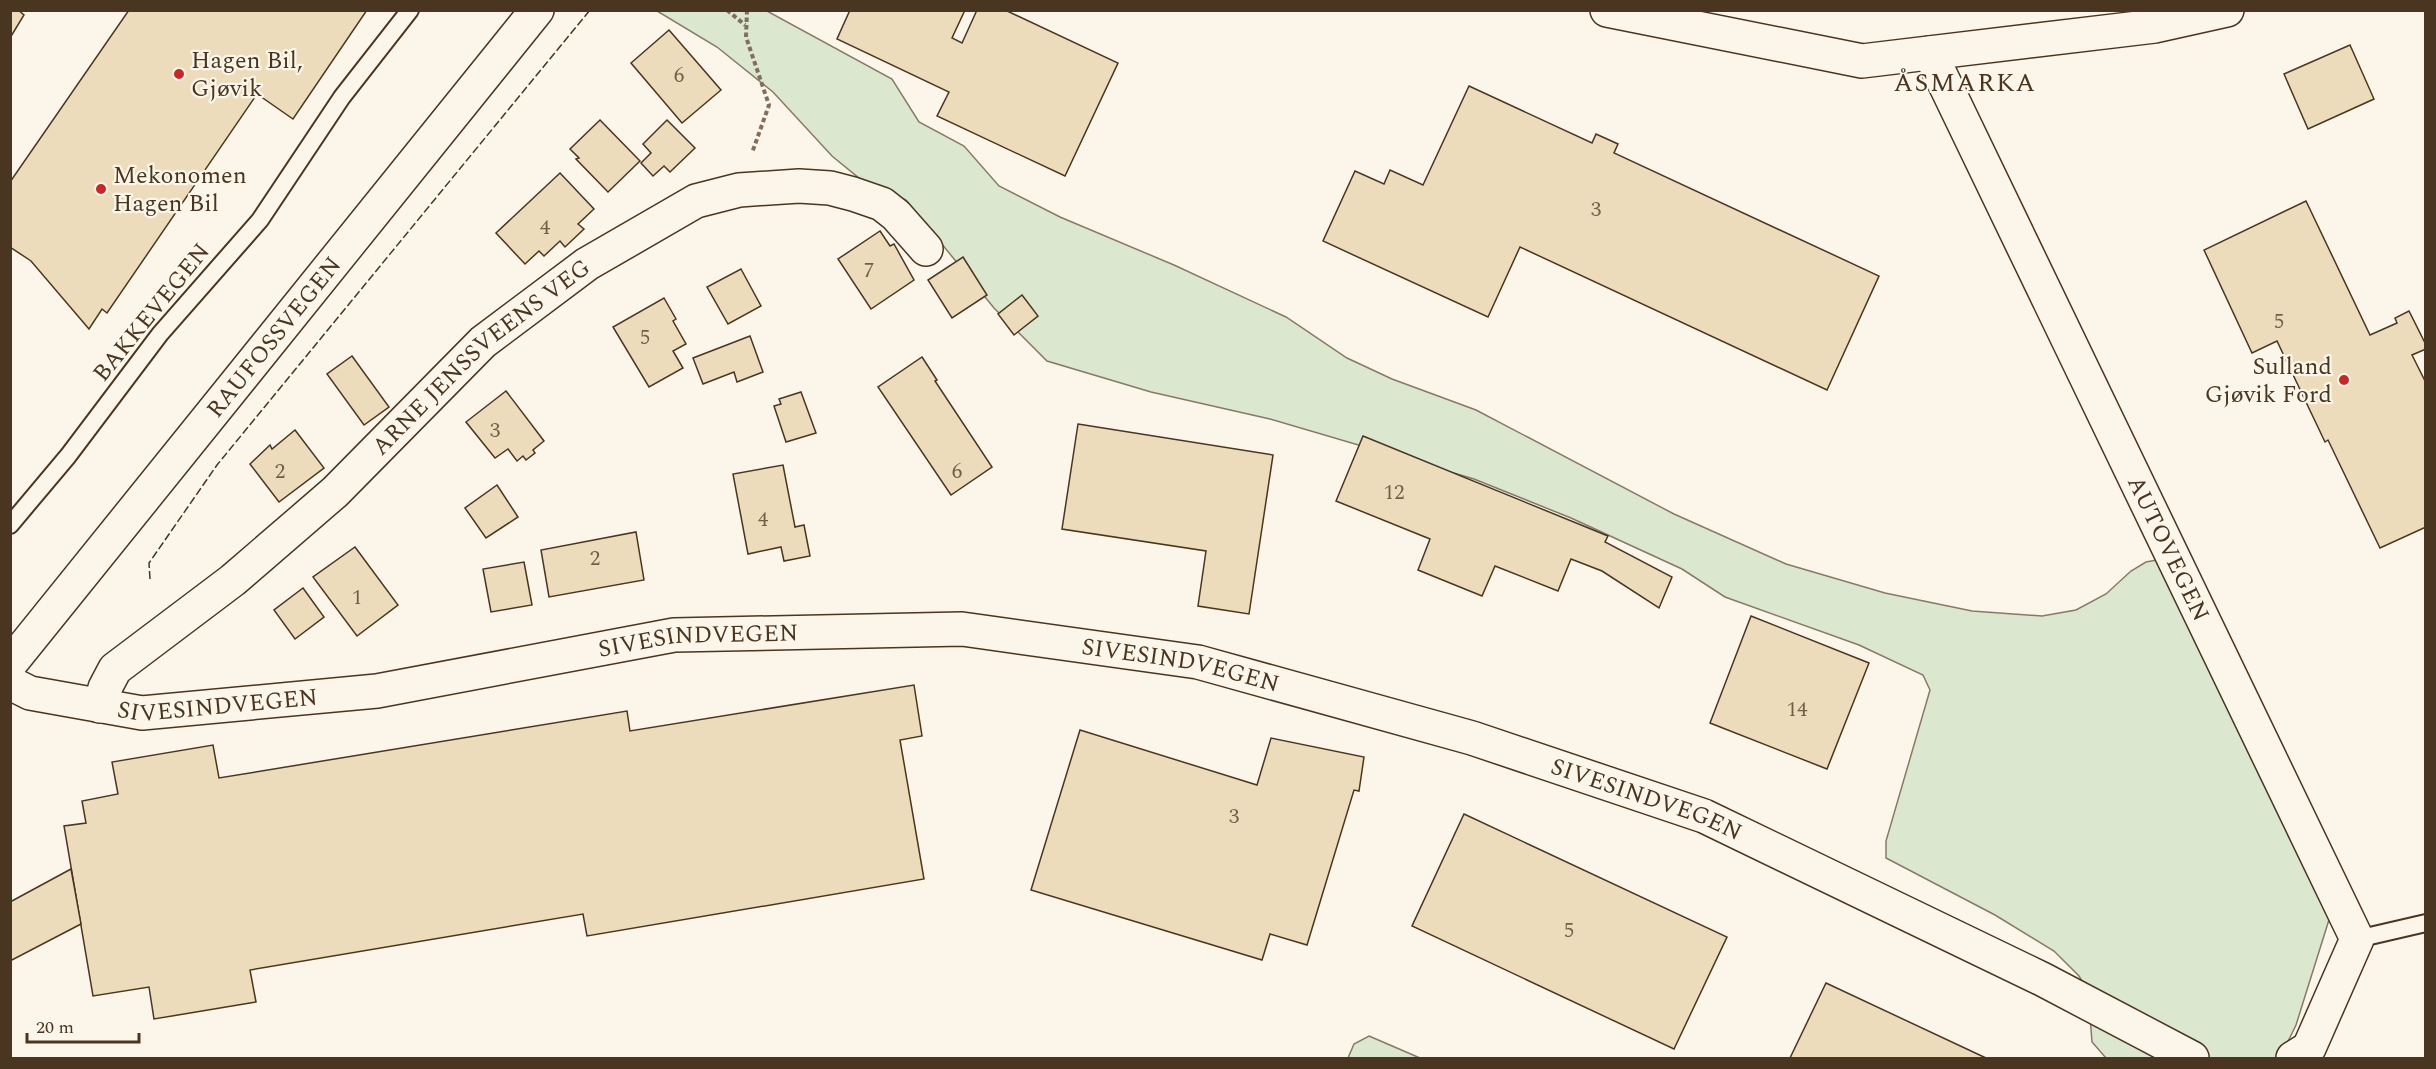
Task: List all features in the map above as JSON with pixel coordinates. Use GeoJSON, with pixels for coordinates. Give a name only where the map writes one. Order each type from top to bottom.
{"type":"FeatureCollection","features":[{"type":"Feature","properties":{"kind":"street","name":"RAUFOSSVEGEN"},"geometry":{"type":"LineString","coordinates":[[12,664],[537,10]]}},
{"type":"Feature","properties":{"kind":"street"},"geometry":{"type":"LineString","coordinates":[[1607,10],[1862,61],[2155,26],[2227,10]]}},
{"type":"Feature","properties":{"kind":"street","name":"AUTOVEGEN"},"geometry":{"type":"LineString","coordinates":[[1930,52],[2357,939]]}},
{"type":"Feature","properties":{"kind":"street","name":"ARNE JENSSVEENS VEG"},"geometry":{"type":"LineString","coordinates":[[100,706],[105,688],[115,669],[233,580],[335,492],[483,342],[587,264],[696,201],[739,190],[799,186],[830,188],[882,204],[897,215],[926,249]]}},
{"type":"Feature","properties":{"kind":"street","name":"SIVESINDVEGEN"},"geometry":{"type":"LineString","coordinates":[[12,664],[30,693],[142,712],[377,691],[674,635],[962,629],[1198,662],[1472,738],[1704,816],[2042,979],[2192,1059]]}},
{"type":"Feature","properties":{"kind":"street"},"geometry":{"type":"LineString","coordinates":[[2301,1053],[2357,939]]}},
{"type":"Feature","properties":{"kind":"lane","name":"BAKKEVEGEN"},"geometry":{"type":"LineString","coordinates":[[10,525],[68,456],[160,334],[260,220],[342,97],[410,10]]}},
{"type":"Feature","properties":{"kind":"lane"},"geometry":{"type":"LineString","coordinates":[[2357,939],[2426,923]]}},
{"type":"Feature","properties":{"kind":"path"},"geometry":{"type":"LineString","coordinates":[[727,10],[746,25]]}},
{"type":"Feature","properties":{"kind":"path"},"geometry":{"type":"LineString","coordinates":[[739,190],[769,105],[746,37],[747,10]]}},
{"type":"Feature","properties":{"kind":"green space"},"geometry":{"type":"Polygon","coordinates":[[[657,11],[767,11],[892,79],[919,122],[964,146],[999,186],[1060,217],[1174,265],[1286,317],[1347,358],[1392,379],[1476,410],[1674,514],[1786,564],[1885,593],[1972,611],[2042,616],[2076,610],[2106,594],[2131,571],[2146,562],[2162,559],[2338,891],[2296,1025],[2280,1058],[2106,1058],[2092,1042],[2088,991],[2079,976],[2054,951],[1995,915],[1886,858],[1886,841],[1930,690],[1923,675],[1859,645],[1725,597],[1682,569],[1571,518],[1474,479],[1270,419],[1151,392],[1047,361],[994,308],[906,200],[859,178],[832,156],[773,92],[717,47],[657,11]]]}},
{"type":"Feature","properties":{"kind":"green space"},"geometry":{"type":"Polygon","coordinates":[[[1369,1036],[1420,1058],[1348,1058],[1354,1044],[1369,1036]]]}},
{"type":"Feature","properties":{"kind":"building"},"geometry":{"type":"Polygon","coordinates":[[[10,10],[18,10],[24,15],[10,38],[10,10]]]}},
{"type":"Feature","properties":{"kind":"building"},"geometry":{"type":"Polygon","coordinates":[[[129,10],[367,10],[293,119],[257,94],[107,313],[102,309],[89,329],[31,261],[10,247],[10,182],[129,10]]]}},
{"type":"Feature","properties":{"kind":"building"},"geometry":{"type":"Polygon","coordinates":[[[850,10],[965,10],[952,38],[962,43],[977,10],[1005,10],[1118,63],[1065,176],[937,116],[949,92],[837,39],[850,10]]]}},
{"type":"Feature","properties":{"kind":"building"},"geometry":{"type":"Polygon","coordinates":[[[669,30],[721,90],[682,123],[631,63],[669,30]]]}},
{"type":"Feature","properties":{"kind":"building"},"geometry":{"type":"Polygon","coordinates":[[[2350,45],[2374,99],[2308,129],[2284,74],[2350,45]]]}},
{"type":"Feature","properties":{"kind":"building"},"geometry":{"type":"Polygon","coordinates":[[[1469,86],[1592,143],[1596,134],[1618,144],[1614,153],[1879,276],[1827,390],[1520,247],[1488,317],[1323,241],[1355,171],[1384,184],[1390,170],[1423,185],[1469,86]]]}},
{"type":"Feature","properties":{"kind":"building"},"geometry":{"type":"Polygon","coordinates":[[[600,120],[640,161],[608,192],[576,159],[579,158],[570,149],[600,120]]]}},
{"type":"Feature","properties":{"kind":"building"},"geometry":{"type":"Polygon","coordinates":[[[667,120],[695,148],[670,172],[664,166],[653,176],[641,163],[651,153],[643,144],[667,120]]]}},
{"type":"Feature","properties":{"kind":"building"},"geometry":{"type":"Polygon","coordinates":[[[560,173],[594,209],[578,224],[584,229],[565,247],[560,241],[544,256],[539,251],[525,264],[496,233],[560,173]]]}},
{"type":"Feature","properties":{"kind":"building"},"geometry":{"type":"Polygon","coordinates":[[[2306,201],[2370,335],[2397,323],[2395,318],[2409,311],[2426,345],[2426,349],[2412,355],[2426,383],[2426,527],[2380,548],[2328,440],[2325,442],[2277,341],[2252,353],[2204,250],[2306,201]]]}},
{"type":"Feature","properties":{"kind":"building"},"geometry":{"type":"Polygon","coordinates":[[[880,231],[890,246],[894,244],[914,280],[871,309],[838,259],[880,231]]]}},
{"type":"Feature","properties":{"kind":"building"},"geometry":{"type":"Polygon","coordinates":[[[963,257],[987,295],[952,318],[928,280],[963,257]]]}},
{"type":"Feature","properties":{"kind":"building"},"geometry":{"type":"Polygon","coordinates":[[[741,269],[761,306],[728,324],[707,287],[741,269]]]}},
{"type":"Feature","properties":{"kind":"building"},"geometry":{"type":"Polygon","coordinates":[[[1022,295],[1038,316],[1014,335],[998,314],[1022,295]]]}},
{"type":"Feature","properties":{"kind":"building"},"geometry":{"type":"Polygon","coordinates":[[[664,298],[676,319],[673,321],[686,344],[673,351],[683,368],[649,387],[613,327],[664,298]]]}},
{"type":"Feature","properties":{"kind":"building"},"geometry":{"type":"Polygon","coordinates":[[[750,336],[763,372],[737,382],[734,372],[703,384],[693,358],[750,336]]]}},
{"type":"Feature","properties":{"kind":"building"},"geometry":{"type":"Polygon","coordinates":[[[352,356],[389,407],[364,425],[327,374],[352,356]]]}},
{"type":"Feature","properties":{"kind":"building"},"geometry":{"type":"Polygon","coordinates":[[[922,357],[937,380],[935,381],[992,467],[951,495],[878,387],[922,357]]]}},
{"type":"Feature","properties":{"kind":"building"},"geometry":{"type":"Polygon","coordinates":[[[506,391],[544,441],[526,460],[523,456],[517,461],[508,449],[495,458],[466,422],[506,391]]]}},
{"type":"Feature","properties":{"kind":"building"},"geometry":{"type":"Polygon","coordinates":[[[801,392],[816,433],[786,442],[774,406],[781,404],[779,399],[801,392]]]}},
{"type":"Feature","properties":{"kind":"building"},"geometry":{"type":"Polygon","coordinates":[[[1078,424],[1273,455],[1249,614],[1198,606],[1206,551],[1062,529],[1078,424]]]}},
{"type":"Feature","properties":{"kind":"building"},"geometry":{"type":"Polygon","coordinates":[[[295,430],[324,468],[279,502],[250,464],[270,445],[272,449],[295,430]]]}},
{"type":"Feature","properties":{"kind":"building"},"geometry":{"type":"Polygon","coordinates":[[[1363,436],[1608,536],[1605,542],[1672,577],[1659,608],[1602,571],[1571,559],[1558,591],[1495,566],[1482,596],[1418,570],[1430,539],[1336,501],[1363,436]]]}},
{"type":"Feature","properties":{"kind":"building"},"geometry":{"type":"Polygon","coordinates":[[[783,465],[795,527],[804,525],[810,556],[784,561],[781,547],[748,554],[733,474],[783,465]]]}},
{"type":"Feature","properties":{"kind":"building"},"geometry":{"type":"Polygon","coordinates":[[[497,485],[518,517],[486,538],[465,508],[497,485]]]}},
{"type":"Feature","properties":{"kind":"building"},"geometry":{"type":"Polygon","coordinates":[[[636,532],[644,580],[549,597],[541,550],[636,532]]]}},
{"type":"Feature","properties":{"kind":"building"},"geometry":{"type":"Polygon","coordinates":[[[355,547],[398,605],[357,636],[313,577],[355,547]]]}},
{"type":"Feature","properties":{"kind":"building"},"geometry":{"type":"Polygon","coordinates":[[[524,562],[532,605],[491,612],[483,569],[524,562]]]}},
{"type":"Feature","properties":{"kind":"building"},"geometry":{"type":"Polygon","coordinates":[[[303,588],[324,617],[295,639],[274,610],[303,588]]]}},
{"type":"Feature","properties":{"kind":"building"},"geometry":{"type":"Polygon","coordinates":[[[1751,616],[1869,663],[1827,769],[1710,723],[1751,616]]]}},
{"type":"Feature","properties":{"kind":"building"},"geometry":{"type":"Polygon","coordinates":[[[914,685],[922,736],[900,740],[924,879],[587,936],[583,914],[250,970],[256,1002],[154,1019],[149,987],[93,996],[64,826],[86,823],[82,801],[118,794],[112,762],[213,745],[219,778],[627,711],[630,731],[914,685]]]}},
{"type":"Feature","properties":{"kind":"building"},"geometry":{"type":"Polygon","coordinates":[[[1080,730],[1257,785],[1271,738],[1364,757],[1359,791],[1354,790],[1307,945],[1270,934],[1262,960],[1031,890],[1080,730]]]}},
{"type":"Feature","properties":{"kind":"building"},"geometry":{"type":"Polygon","coordinates":[[[1464,814],[1727,937],[1674,1049],[1412,926],[1464,814]]]}},
{"type":"Feature","properties":{"kind":"building"},"geometry":{"type":"Polygon","coordinates":[[[71,869],[81,924],[10,961],[10,902],[71,869]]]}},
{"type":"Feature","properties":{"kind":"building"},"geometry":{"type":"Polygon","coordinates":[[[1826,983],[1986,1058],[1790,1058],[1826,983]]]}},
{"type":"Feature","properties":{"kind":"fence"},"geometry":{"type":"LineString","coordinates":[[150,579],[149,563],[217,465],[590,10]]}},
{"type":"Feature","properties":{"kind":"place","name":"Hagen Bil, Gjøvik"},"geometry":{"type":"Point","coordinates":[179,74]}},
{"type":"Feature","properties":{"kind":"place","name":"Mekonomen Hagen Bil"},"geometry":{"type":"Point","coordinates":[101,189]}},
{"type":"Feature","properties":{"kind":"place","name":"Sulland Gjøvik Ford"},"geometry":{"type":"Point","coordinates":[2344,380]}},
{"type":"Feature","properties":{"kind":"district","name":"ÅSMARKA"},"geometry":{"type":"Point","coordinates":[1965,82]}}]}
